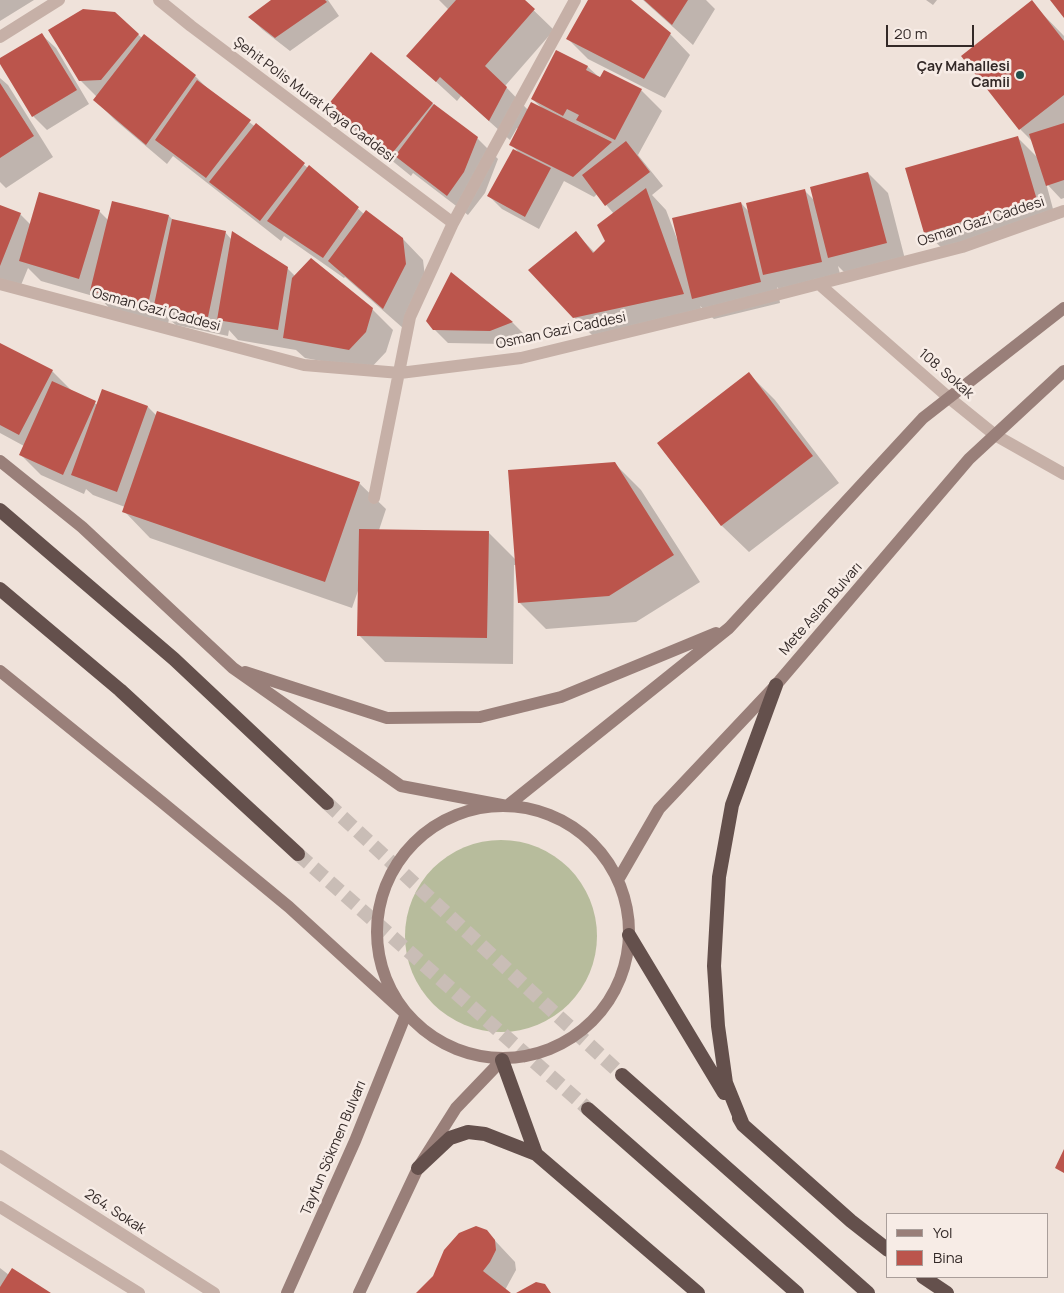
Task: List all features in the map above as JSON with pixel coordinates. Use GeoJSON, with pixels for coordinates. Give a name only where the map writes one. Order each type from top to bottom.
{"type":"FeatureCollection","features":[{"type":"Feature","properties":{"kind":"highway"},"geometry":{"type":"LineString","coordinates":[[0,510],[174,659],[327,803]]}},
{"type":"Feature","properties":{"kind":"highway"},"geometry":{"type":"LineString","coordinates":[[0,590],[120,690],[298,854]]}},
{"type":"Feature","properties":{"kind":"highway"},"geometry":{"type":"LineString","coordinates":[[744,1125],[726,1083],[718,1026],[714,966],[719,877],[732,805],[776,685]]}},
{"type":"Feature","properties":{"kind":"highway"},"geometry":{"type":"LineString","coordinates":[[630,935],[744,1125],[851,1221],[886,1248]]}},
{"type":"Feature","properties":{"kind":"highway"},"geometry":{"type":"LineString","coordinates":[[502,1060],[536,1154]]}},
{"type":"Feature","properties":{"kind":"highway"},"geometry":{"type":"LineString","coordinates":[[622,1075],[868,1293]]}},
{"type":"Feature","properties":{"kind":"highway"},"geometry":{"type":"LineString","coordinates":[[588,1109],[797,1293]]}},
{"type":"Feature","properties":{"kind":"highway"},"geometry":{"type":"LineString","coordinates":[[418,1168],[450,1138],[468,1132],[485,1134],[536,1154],[698,1293]]}},
{"type":"Feature","properties":{"kind":"highway"},"geometry":{"type":"LineString","coordinates":[[924,1278],[947,1293]]}},
{"type":"Feature","properties":{"kind":"main road"},"geometry":{"type":"LineString","coordinates":[[406,1014],[384,978],[376,938],[381,896],[399,859],[428,829],[466,811],[507,806],[729,628],[923,418],[1064,308]]}},
{"type":"Feature","properties":{"kind":"main road","name":"Mete Aslan Bulvarı"},"geometry":{"type":"LineString","coordinates":[[618,880],[659,809],[776,685],[969,459],[1064,372]]}},
{"type":"Feature","properties":{"kind":"main road"},"geometry":{"type":"LineString","coordinates":[[0,461],[82,527],[234,668],[401,786],[535,810],[561,820],[584,835],[604,856],[618,880],[627,907],[630,935],[625,967],[612,998],[591,1024],[565,1043],[534,1056],[502,1060],[466,1054],[433,1039],[288,907],[0,671]]}},
{"type":"Feature","properties":{"kind":"main road"},"geometry":{"type":"LineString","coordinates":[[234,668],[388,718],[480,717],[561,697],[729,628]]}},
{"type":"Feature","properties":{"kind":"main road","name":"Tayfun Sökmen Bulvarı"},"geometry":{"type":"LineString","coordinates":[[287,1293],[355,1141],[406,1014]]}},
{"type":"Feature","properties":{"kind":"main road"},"geometry":{"type":"LineString","coordinates":[[359,1293],[418,1168],[456,1108],[502,1060]]}},
{"type":"Feature","properties":{"kind":"street"},"geometry":{"type":"LineString","coordinates":[[0,38],[59,0]]}},
{"type":"Feature","properties":{"kind":"street","name":"Şehit Polis Murat Kaya Caddesi"},"geometry":{"type":"LineString","coordinates":[[158,0],[453,223]]}},
{"type":"Feature","properties":{"kind":"street"},"geometry":{"type":"LineString","coordinates":[[374,498],[410,317],[453,223],[575,0]]}},
{"type":"Feature","properties":{"kind":"street","name":"Osman Gazi Caddesi"},"geometry":{"type":"LineString","coordinates":[[0,284],[304,365],[400,373],[521,358],[962,247],[1064,211]]}},
{"type":"Feature","properties":{"kind":"street","name":"108. Sokak"},"geometry":{"type":"LineString","coordinates":[[819,284],[948,397],[995,435],[1064,474]]}},
{"type":"Feature","properties":{"kind":"street","name":"264. Sokak"},"geometry":{"type":"LineString","coordinates":[[0,1156],[214,1293]]}},
{"type":"Feature","properties":{"kind":"street"},"geometry":{"type":"LineString","coordinates":[[0,1206],[139,1293]]}},
{"type":"Feature","properties":{"kind":"green space"},"geometry":{"type":"Polygon","coordinates":[[[501,840],[520,842],[538,847],[554,856],[569,868],[581,883],[590,899],[595,917],[597,936],[595,955],[590,973],[581,989],[569,1004],[554,1016],[538,1025],[520,1030],[501,1032],[482,1030],[464,1025],[448,1016],[433,1004],[421,989],[412,973],[407,955],[405,936],[407,917],[412,899],[421,883],[433,868],[448,856],[464,847],[482,842],[501,840]]]}},
{"type":"Feature","properties":{"kind":"building"},"geometry":{"type":"Polygon","coordinates":[[[271,0],[325,0],[327,2],[275,38],[248,17],[271,0]]]}},
{"type":"Feature","properties":{"kind":"building"},"geometry":{"type":"Polygon","coordinates":[[[456,0],[525,0],[535,9],[485,66],[507,87],[489,121],[440,77],[436,82],[406,56],[456,0]]]}},
{"type":"Feature","properties":{"kind":"building"},"geometry":{"type":"Polygon","coordinates":[[[588,0],[631,0],[671,33],[644,79],[566,39],[588,0]]]}},
{"type":"Feature","properties":{"kind":"building"},"geometry":{"type":"Polygon","coordinates":[[[644,0],[688,0],[672,25],[644,0]]]}},
{"type":"Feature","properties":{"kind":"building","name":"Çay Mahallesi Camii"},"geometry":{"type":"Polygon","coordinates":[[[1032,0],[1064,41],[1064,95],[1019,130],[961,56],[1032,0]]]}},
{"type":"Feature","properties":{"kind":"building"},"geometry":{"type":"Polygon","coordinates":[[[1050,0],[1064,0],[1064,18],[1050,0]]]}},
{"type":"Feature","properties":{"kind":"building"},"geometry":{"type":"Polygon","coordinates":[[[83,9],[115,12],[139,34],[101,80],[79,81],[48,30],[83,9]]]}},
{"type":"Feature","properties":{"kind":"building"},"geometry":{"type":"Polygon","coordinates":[[[42,33],[77,90],[32,117],[0,64],[0,58],[42,33]]]}},
{"type":"Feature","properties":{"kind":"building"},"geometry":{"type":"Polygon","coordinates":[[[144,34],[196,75],[146,145],[93,100],[144,34]]]}},
{"type":"Feature","properties":{"kind":"building"},"geometry":{"type":"Polygon","coordinates":[[[556,50],[588,66],[586,70],[600,77],[604,70],[642,89],[615,140],[576,120],[579,115],[567,109],[563,116],[531,99],[556,50]]]}},
{"type":"Feature","properties":{"kind":"building"},"geometry":{"type":"Polygon","coordinates":[[[371,52],[433,103],[390,156],[327,106],[371,52]]]}},
{"type":"Feature","properties":{"kind":"building"},"geometry":{"type":"Polygon","coordinates":[[[197,80],[251,120],[206,178],[155,140],[197,80]]]}},
{"type":"Feature","properties":{"kind":"building"},"geometry":{"type":"Polygon","coordinates":[[[0,83],[34,136],[0,158],[0,83]]]}},
{"type":"Feature","properties":{"kind":"building"},"geometry":{"type":"Polygon","coordinates":[[[531,102],[612,142],[573,177],[509,145],[531,102]]]}},
{"type":"Feature","properties":{"kind":"building"},"geometry":{"type":"Polygon","coordinates":[[[434,104],[478,137],[464,172],[447,196],[395,156],[434,104]]]}},
{"type":"Feature","properties":{"kind":"building"},"geometry":{"type":"Polygon","coordinates":[[[256,123],[305,163],[260,221],[209,182],[256,123]]]}},
{"type":"Feature","properties":{"kind":"building"},"geometry":{"type":"Polygon","coordinates":[[[1064,123],[1064,180],[1046,186],[1029,134],[1064,123]]]}},
{"type":"Feature","properties":{"kind":"building"},"geometry":{"type":"Polygon","coordinates":[[[1018,136],[1037,200],[924,233],[905,168],[1018,136]]]}},
{"type":"Feature","properties":{"kind":"building"},"geometry":{"type":"Polygon","coordinates":[[[626,141],[650,172],[605,206],[582,175],[626,141]]]}},
{"type":"Feature","properties":{"kind":"building"},"geometry":{"type":"Polygon","coordinates":[[[513,149],[551,168],[525,217],[487,196],[513,149]]]}},
{"type":"Feature","properties":{"kind":"building"},"geometry":{"type":"Polygon","coordinates":[[[309,165],[359,207],[323,258],[267,221],[309,165]]]}},
{"type":"Feature","properties":{"kind":"building"},"geometry":{"type":"Polygon","coordinates":[[[868,172],[887,243],[828,258],[810,187],[868,172]]]}},
{"type":"Feature","properties":{"kind":"building"},"geometry":{"type":"Polygon","coordinates":[[[646,188],[684,294],[573,318],[528,270],[576,231],[593,253],[605,241],[597,225],[646,188]]]}},
{"type":"Feature","properties":{"kind":"building"},"geometry":{"type":"Polygon","coordinates":[[[805,189],[822,262],[763,275],[746,203],[805,189]]]}},
{"type":"Feature","properties":{"kind":"building"},"geometry":{"type":"Polygon","coordinates":[[[39,192],[100,210],[79,279],[19,261],[39,192]]]}},
{"type":"Feature","properties":{"kind":"building"},"geometry":{"type":"Polygon","coordinates":[[[112,201],[169,215],[148,304],[90,291],[112,201]]]}},
{"type":"Feature","properties":{"kind":"building"},"geometry":{"type":"Polygon","coordinates":[[[741,202],[761,282],[692,299],[672,218],[741,202]]]}},
{"type":"Feature","properties":{"kind":"building"},"geometry":{"type":"Polygon","coordinates":[[[0,205],[21,213],[0,266],[0,205]]]}},
{"type":"Feature","properties":{"kind":"building"},"geometry":{"type":"Polygon","coordinates":[[[366,210],[403,238],[406,264],[383,309],[328,261],[366,210]]]}},
{"type":"Feature","properties":{"kind":"building"},"geometry":{"type":"Polygon","coordinates":[[[172,219],[226,231],[208,317],[154,305],[172,219]]]}},
{"type":"Feature","properties":{"kind":"building"},"geometry":{"type":"Polygon","coordinates":[[[232,231],[288,267],[278,330],[217,320],[232,231]]]}},
{"type":"Feature","properties":{"kind":"building"},"geometry":{"type":"Polygon","coordinates":[[[311,258],[373,308],[366,332],[349,350],[283,338],[292,278],[311,258]]]}},
{"type":"Feature","properties":{"kind":"building"},"geometry":{"type":"Polygon","coordinates":[[[451,272],[513,322],[490,331],[433,330],[426,321],[451,272]]]}},
{"type":"Feature","properties":{"kind":"building"},"geometry":{"type":"Polygon","coordinates":[[[0,343],[53,370],[19,435],[0,425],[0,343]]]}},
{"type":"Feature","properties":{"kind":"building"},"geometry":{"type":"Polygon","coordinates":[[[749,372],[813,456],[721,526],[657,443],[749,372]]]}},
{"type":"Feature","properties":{"kind":"building"},"geometry":{"type":"Polygon","coordinates":[[[52,381],[96,401],[63,475],[19,455],[52,381]]]}},
{"type":"Feature","properties":{"kind":"building"},"geometry":{"type":"Polygon","coordinates":[[[102,389],[148,406],[117,492],[71,475],[102,389]]]}},
{"type":"Feature","properties":{"kind":"building"},"geometry":{"type":"Polygon","coordinates":[[[157,411],[360,482],[325,582],[122,512],[157,411]]]}},
{"type":"Feature","properties":{"kind":"building"},"geometry":{"type":"Polygon","coordinates":[[[615,462],[674,555],[609,596],[518,603],[508,470],[615,462]]]}},
{"type":"Feature","properties":{"kind":"building"},"geometry":{"type":"Polygon","coordinates":[[[359,529],[489,531],[487,638],[357,636],[359,529]]]}},
{"type":"Feature","properties":{"kind":"building"},"geometry":{"type":"Polygon","coordinates":[[[1064,1149],[1064,1173],[1055,1168],[1064,1149]]]}},
{"type":"Feature","properties":{"kind":"building"},"geometry":{"type":"Polygon","coordinates":[[[476,1226],[487,1230],[495,1240],[496,1250],[483,1271],[511,1293],[416,1293],[433,1276],[444,1250],[459,1233],[476,1226]]]}},
{"type":"Feature","properties":{"kind":"building"},"geometry":{"type":"Polygon","coordinates":[[[12,1268],[51,1293],[0,1293],[0,1287],[12,1268]]]}},
{"type":"Feature","properties":{"kind":"building"},"geometry":{"type":"Polygon","coordinates":[[[536,1282],[545,1284],[551,1293],[516,1293],[536,1282]]]}},
{"type":"Feature","properties":{"kind":"tunnel"},"geometry":{"type":"LineString","coordinates":[[327,803],[622,1075]]}},
{"type":"Feature","properties":{"kind":"tunnel"},"geometry":{"type":"LineString","coordinates":[[298,854],[588,1109]]}},
{"type":"Feature","properties":{"kind":"place","name":"Çay Mahallesi Camii"},"geometry":{"type":"Point","coordinates":[1020,75]}}]}
